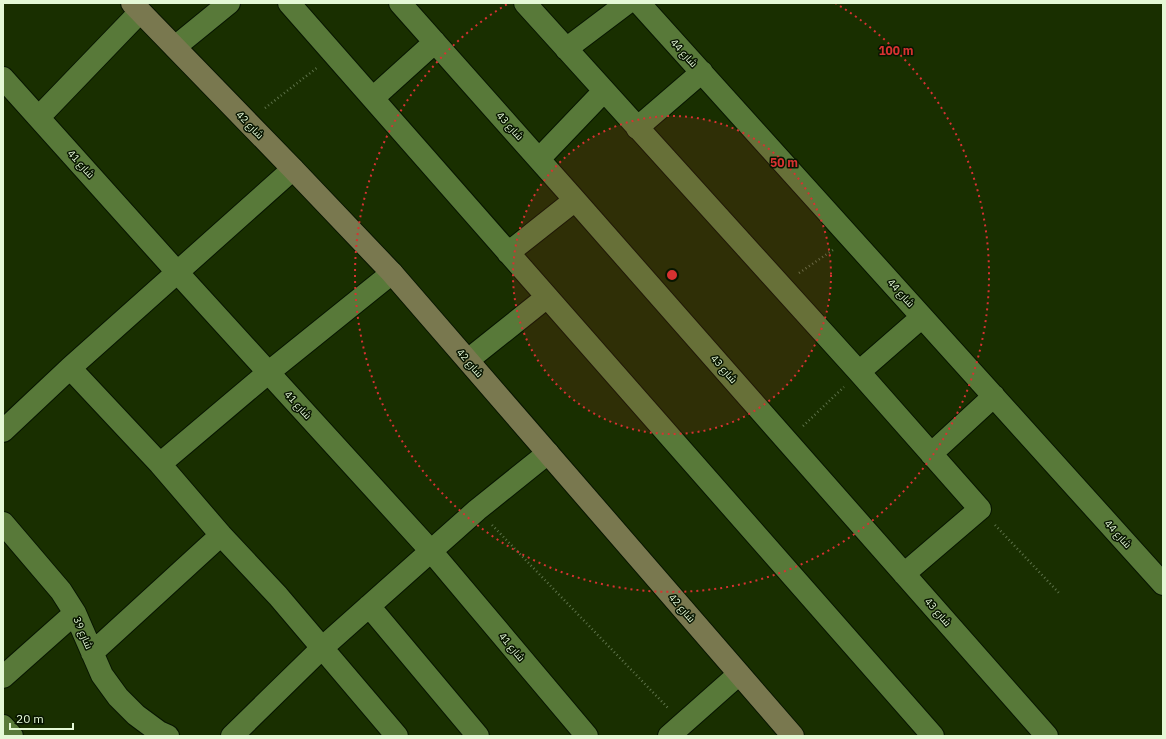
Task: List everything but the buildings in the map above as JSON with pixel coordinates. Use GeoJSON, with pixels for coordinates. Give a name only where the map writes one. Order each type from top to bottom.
{"type":"FeatureCollection","features":[{"type":"Feature","properties":{"kind":"main road","name":"شارع 42"},"geometry":{"type":"LineString","coordinates":[[136,8],[392,273],[793,736]]}},
{"type":"Feature","properties":{"kind":"street"},"geometry":{"type":"LineString","coordinates":[[175,47],[229,3]]}},
{"type":"Feature","properties":{"kind":"street"},"geometry":{"type":"LineString","coordinates":[[289,3],[932,736]]}},
{"type":"Feature","properties":{"kind":"street","name":"شارع 43"},"geometry":{"type":"LineString","coordinates":[[400,3],[1047,736]]}},
{"type":"Feature","properties":{"kind":"street"},"geometry":{"type":"LineString","coordinates":[[525,3],[859,372],[980,509],[904,574]]}},
{"type":"Feature","properties":{"kind":"street"},"geometry":{"type":"LineString","coordinates":[[566,49],[627,3]]}},
{"type":"Feature","properties":{"kind":"street","name":"شارع 44"},"geometry":{"type":"LineString","coordinates":[[639,3],[1163,584]]}},
{"type":"Feature","properties":{"kind":"street"},"geometry":{"type":"LineString","coordinates":[[39,118],[136,8]]}},
{"type":"Feature","properties":{"kind":"street"},"geometry":{"type":"LineString","coordinates":[[373,98],[435,42]]}},
{"type":"Feature","properties":{"kind":"street"},"geometry":{"type":"LineString","coordinates":[[637,128],[702,72]]}},
{"type":"Feature","properties":{"kind":"street","name":"شارع 41"},"geometry":{"type":"LineString","coordinates":[[3,78],[431,551],[587,736]]}},
{"type":"Feature","properties":{"kind":"street"},"geometry":{"type":"LineString","coordinates":[[539,159],[604,91]]}},
{"type":"Feature","properties":{"kind":"street"},"geometry":{"type":"LineString","coordinates":[[3,432],[70,368],[293,169]]}},
{"type":"Feature","properties":{"kind":"street"},"geometry":{"type":"LineString","coordinates":[[508,253],[575,200]]}},
{"type":"Feature","properties":{"kind":"street"},"geometry":{"type":"LineString","coordinates":[[160,464],[268,372],[392,273]]}},
{"type":"Feature","properties":{"kind":"street"},"geometry":{"type":"LineString","coordinates":[[468,360],[547,296]]}},
{"type":"Feature","properties":{"kind":"street"},"geometry":{"type":"LineString","coordinates":[[859,372],[922,316]]}},
{"type":"Feature","properties":{"kind":"street"},"geometry":{"type":"LineString","coordinates":[[70,368],[160,464],[221,535],[278,596],[397,736]]}},
{"type":"Feature","properties":{"kind":"street"},"geometry":{"type":"LineString","coordinates":[[931,454],[994,396]]}},
{"type":"Feature","properties":{"kind":"street"},"geometry":{"type":"LineString","coordinates":[[232,736],[322,648],[368,606],[477,510],[548,453]]}},
{"type":"Feature","properties":{"kind":"street","name":"شارع 39"},"geometry":{"type":"LineString","coordinates":[[3,523],[61,591],[75,613],[102,675],[118,697],[136,715],[159,732],[168,736]]}},
{"type":"Feature","properties":{"kind":"street"},"geometry":{"type":"LineString","coordinates":[[92,653],[221,535]]}},
{"type":"Feature","properties":{"kind":"street"},"geometry":{"type":"LineString","coordinates":[[368,606],[478,736]]}},
{"type":"Feature","properties":{"kind":"street"},"geometry":{"type":"LineString","coordinates":[[3,677],[75,613]]}},
{"type":"Feature","properties":{"kind":"street"},"geometry":{"type":"LineString","coordinates":[[676,730],[739,674]]}},
{"type":"Feature","properties":{"kind":"street"},"geometry":{"type":"LineString","coordinates":[[3,726],[12,736]]}},
{"type":"Feature","properties":{"kind":"path"},"geometry":{"type":"LineString","coordinates":[[247,122],[334,55]]}},
{"type":"Feature","properties":{"kind":"path"},"geometry":{"type":"LineString","coordinates":[[780,286],[851,238]]}},
{"type":"Feature","properties":{"kind":"path"},"geometry":{"type":"LineString","coordinates":[[787,441],[859,372]]}},
{"type":"Feature","properties":{"kind":"path"},"geometry":{"type":"LineString","coordinates":[[980,509],[1059,593]]}},
{"type":"Feature","properties":{"kind":"path"},"geometry":{"type":"LineString","coordinates":[[477,510],[676,730]]}}]}
